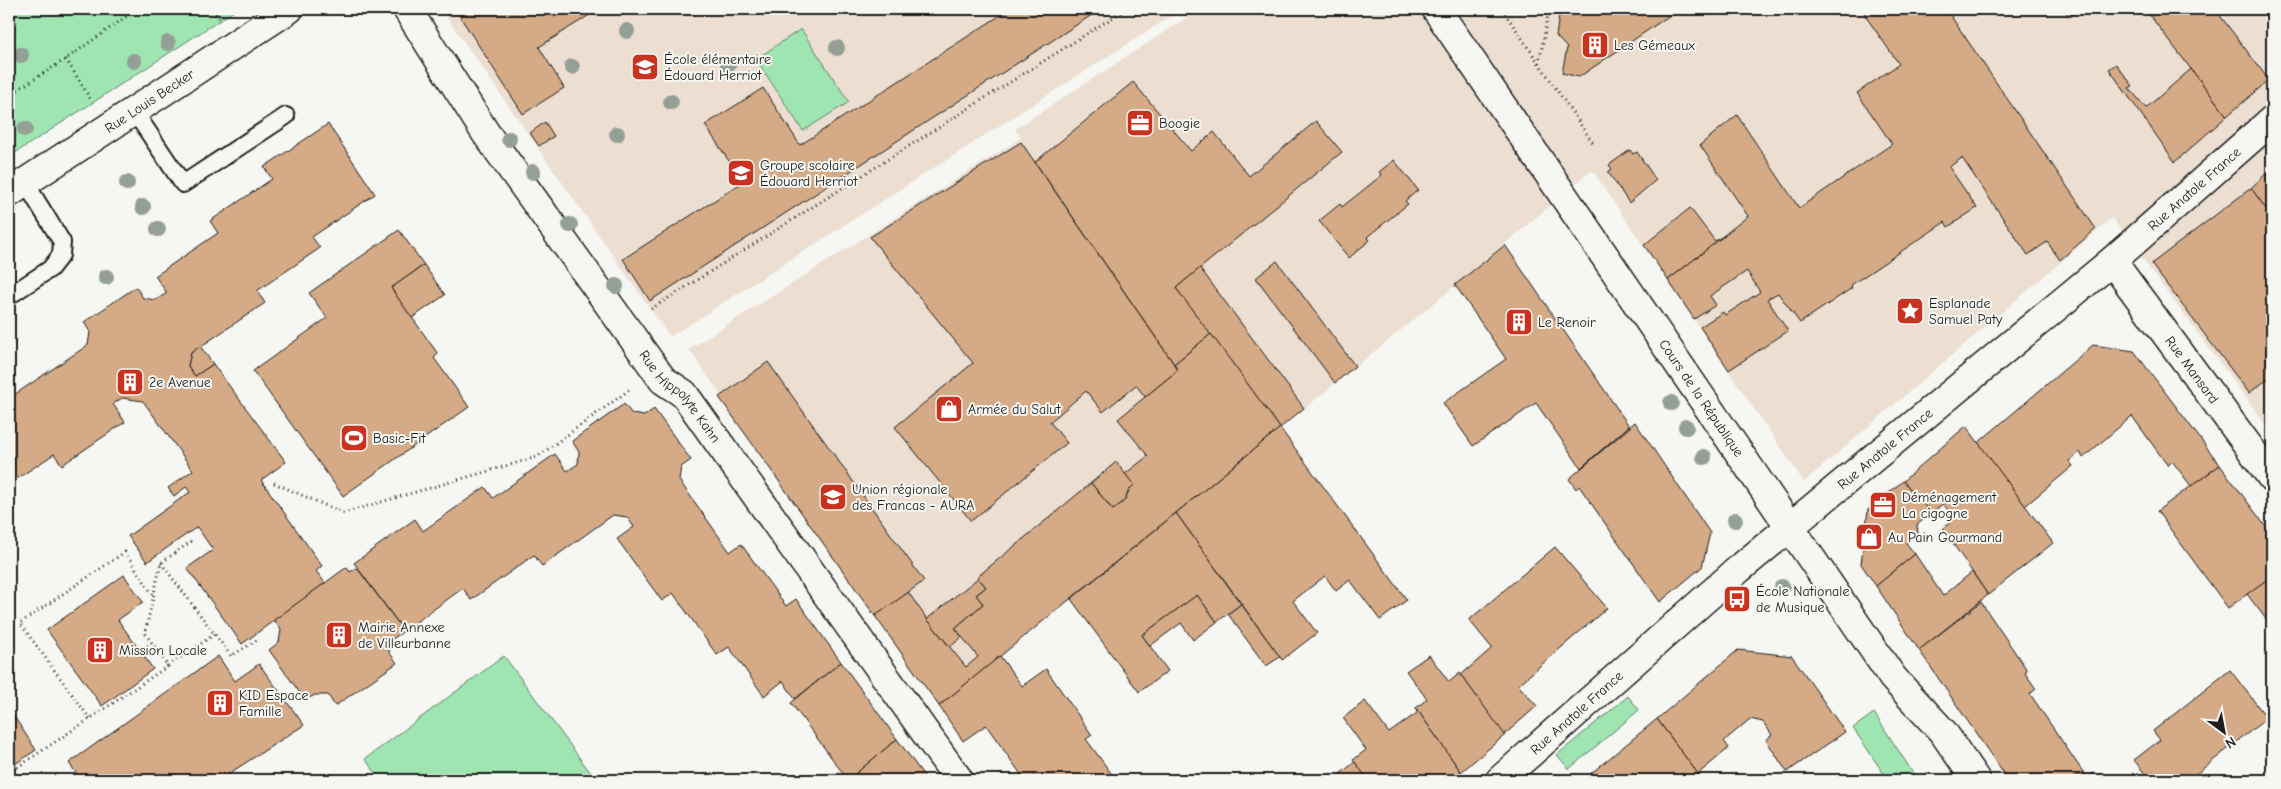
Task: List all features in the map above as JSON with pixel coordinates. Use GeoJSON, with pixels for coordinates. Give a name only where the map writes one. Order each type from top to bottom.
{"type":"FeatureCollection","features":[{"type":"Feature","properties":{"kind":"street","name":"Rue Louis Becker"},"geometry":{"type":"LineString","coordinates":[[17,187],[289,9]]}},
{"type":"Feature","properties":{"kind":"street","name":"Rue Hippolyte Kahn"},"geometry":{"type":"LineString","coordinates":[[407,9],[468,108],[561,240],[663,380],[684,394],[959,780]]}},
{"type":"Feature","properties":{"kind":"street","name":"Cours de la République"},"geometry":{"type":"LineString","coordinates":[[1436,9],[1893,678],[1943,732],[1976,780]]}},
{"type":"Feature","properties":{"kind":"street","name":"Rue Anatole France"},"geometry":{"type":"LineString","coordinates":[[1500,780],[1723,582],[2112,261],[2272,120]]}},
{"type":"Feature","properties":{"kind":"street","name":"Rue Mansard"},"geometry":{"type":"LineString","coordinates":[[2112,261],[2272,478]]}},
{"type":"Feature","properties":{"kind":"lane"},"geometry":{"type":"LineString","coordinates":[[134,111],[183,184],[286,116]]}},
{"type":"Feature","properties":{"kind":"lane"},"geometry":{"type":"LineString","coordinates":[[9,296],[50,269],[61,256],[62,242],[17,187]]}},
{"type":"Feature","properties":{"kind":"path"},"geometry":{"type":"LineString","coordinates":[[9,95],[66,59],[137,9]]}},
{"type":"Feature","properties":{"kind":"path"},"geometry":{"type":"LineString","coordinates":[[646,312],[1126,9]]}},
{"type":"Feature","properties":{"kind":"path"},"geometry":{"type":"LineString","coordinates":[[1481,13],[1486,9]]}},
{"type":"Feature","properties":{"kind":"path"},"geometry":{"type":"LineString","coordinates":[[1502,9],[1592,143]]}},
{"type":"Feature","properties":{"kind":"path"},"geometry":{"type":"LineString","coordinates":[[1538,64],[1549,9]]}},
{"type":"Feature","properties":{"kind":"path"},"geometry":{"type":"LineString","coordinates":[[66,59],[92,102]]}},
{"type":"Feature","properties":{"kind":"path"},"geometry":{"type":"LineString","coordinates":[[274,483],[343,513],[537,457],[632,387]]}},
{"type":"Feature","properties":{"kind":"path"},"geometry":{"type":"LineString","coordinates":[[168,666],[145,634],[161,563],[193,540]]}},
{"type":"Feature","properties":{"kind":"path"},"geometry":{"type":"LineString","coordinates":[[90,719],[20,624],[125,552],[154,595]]}},
{"type":"Feature","properties":{"kind":"path"},"geometry":{"type":"LineString","coordinates":[[161,563],[231,656],[259,639]]}},
{"type":"Feature","properties":{"kind":"path"},"geometry":{"type":"LineString","coordinates":[[9,773],[215,634]]}},
{"type":"Feature","properties":{"kind":"shaded area","name":"Groupe scolaire Édouard Herriot"},"geometry":{"type":"Polygon","coordinates":[[[441,9],[1182,9],[670,337],[441,9]]]}},
{"type":"Feature","properties":{"kind":"shaded area"},"geometry":{"type":"Polygon","coordinates":[[[1200,9],[2272,9],[2272,433],[2112,218],[1804,482],[1592,170],[1466,277],[939,706],[689,349],[1021,138],[1015,129],[1200,9]]]}},
{"type":"Feature","properties":{"kind":"green space"},"geometry":{"type":"Polygon","coordinates":[[[18,9],[237,9],[9,157],[9,17],[18,9]]]}},
{"type":"Feature","properties":{"kind":"green space"},"geometry":{"type":"Polygon","coordinates":[[[801,29],[849,102],[803,131],[756,59],[801,29]]]}},
{"type":"Feature","properties":{"kind":"green space"},"geometry":{"type":"Polygon","coordinates":[[[504,656],[596,780],[381,780],[365,759],[504,656]]]}},
{"type":"Feature","properties":{"kind":"green space"},"geometry":{"type":"Polygon","coordinates":[[[1628,696],[1639,710],[1569,769],[1557,755],[1628,696]]]}},
{"type":"Feature","properties":{"kind":"green space"},"geometry":{"type":"Polygon","coordinates":[[[1874,713],[1915,776],[1909,780],[1888,780],[1853,728],[1874,713]]]}},
{"type":"Feature","properties":{"kind":"building"},"geometry":{"type":"Polygon","coordinates":[[[455,9],[599,9],[539,47],[564,88],[523,114],[455,9]]]}},
{"type":"Feature","properties":{"kind":"building"},"geometry":{"type":"Polygon","coordinates":[[[1010,9],[1101,9],[650,301],[623,259],[743,182],[705,125],[763,88],[800,145],[1010,9]]]}},
{"type":"Feature","properties":{"kind":"building","name":"Les Gémeaux"},"geometry":{"type":"Polygon","coordinates":[[[1560,9],[1679,9],[1579,77],[1562,73],[1567,48],[1556,36],[1560,9]]]}},
{"type":"Feature","properties":{"kind":"building"},"geometry":{"type":"Polygon","coordinates":[[[1870,9],[1946,9],[2096,229],[2060,260],[2047,242],[2028,255],[1962,158],[1949,167],[1977,208],[1948,227],[1945,222],[1851,285],[1852,288],[1800,323],[1778,293],[1767,299],[1788,331],[1729,370],[1700,327],[1723,312],[1725,315],[1760,292],[1747,271],[1710,296],[1716,305],[1694,319],[1668,280],[1748,216],[1700,145],[1737,115],[1799,208],[1892,144],[1857,93],[1899,64],[1864,14],[1870,9]]]}},
{"type":"Feature","properties":{"kind":"building"},"geometry":{"type":"Polygon","coordinates":[[[2063,9],[2080,9],[2070,17],[2063,9]]]}},
{"type":"Feature","properties":{"kind":"building"},"geometry":{"type":"Polygon","coordinates":[[[2145,9],[2215,9],[2269,80],[2227,116],[2145,9]]]}},
{"type":"Feature","properties":{"kind":"building"},"geometry":{"type":"Polygon","coordinates":[[[2116,64],[2133,86],[2129,88],[2146,108],[2191,69],[2227,116],[2175,162],[2109,69],[2116,64]]]}},
{"type":"Feature","properties":{"kind":"building"},"geometry":{"type":"Polygon","coordinates":[[[1133,82],[1191,151],[1214,132],[1249,176],[1316,121],[1342,152],[1176,288],[1211,334],[1174,364],[1035,162],[1133,82]]]}},
{"type":"Feature","properties":{"kind":"building"},"geometry":{"type":"Polygon","coordinates":[[[545,122],[554,136],[539,146],[530,133],[545,122]]]}},
{"type":"Feature","properties":{"kind":"building","name":"2e Avenue"},"geometry":{"type":"Polygon","coordinates":[[[328,124],[375,194],[312,237],[320,248],[257,291],[265,303],[191,353],[188,366],[195,376],[213,364],[286,462],[261,480],[322,566],[316,571],[325,583],[242,644],[187,568],[213,550],[197,527],[147,562],[128,536],[190,492],[186,487],[174,496],[168,488],[193,470],[143,401],[122,398],[113,404],[125,422],[62,465],[54,454],[9,484],[9,388],[14,395],[88,345],[90,332],[84,322],[136,287],[143,298],[156,300],[167,293],[155,276],[218,233],[210,221],[272,179],[264,167],[328,124]]]}},
{"type":"Feature","properties":{"kind":"building"},"geometry":{"type":"Polygon","coordinates":[[[1021,142],[1178,370],[1145,397],[1136,385],[1103,412],[1086,391],[1050,422],[1067,443],[971,521],[895,427],[973,363],[870,237],[1021,142]]]}},
{"type":"Feature","properties":{"kind":"building"},"geometry":{"type":"Polygon","coordinates":[[[1630,150],[1633,154],[1637,152],[1656,180],[1629,203],[1608,172],[1612,169],[1609,165],[1630,150]]]}},
{"type":"Feature","properties":{"kind":"building"},"geometry":{"type":"Polygon","coordinates":[[[1394,160],[1418,190],[1405,201],[1408,204],[1367,237],[1370,240],[1349,258],[1319,221],[1340,204],[1342,207],[1382,175],[1379,172],[1394,160]]]}},
{"type":"Feature","properties":{"kind":"building"},"geometry":{"type":"Polygon","coordinates":[[[2272,168],[2272,217],[2251,188],[2272,168]]]}},
{"type":"Feature","properties":{"kind":"building"},"geometry":{"type":"Polygon","coordinates":[[[2251,188],[2272,217],[2272,376],[2249,393],[2151,264],[2251,188]]]}},
{"type":"Feature","properties":{"kind":"building"},"geometry":{"type":"Polygon","coordinates":[[[1690,208],[1715,241],[1725,235],[1668,280],[1644,245],[1690,208]]]}},
{"type":"Feature","properties":{"kind":"building"},"geometry":{"type":"Polygon","coordinates":[[[399,230],[424,265],[391,288],[438,354],[434,358],[469,407],[343,496],[253,371],[327,318],[309,293],[399,230]]]}},
{"type":"Feature","properties":{"kind":"building","name":"Le Renoir"},"geometry":{"type":"Polygon","coordinates":[[[1505,245],[1629,426],[1581,468],[1536,403],[1473,446],[1443,403],[1506,359],[1455,285],[1505,245]]]}},
{"type":"Feature","properties":{"kind":"building"},"geometry":{"type":"Polygon","coordinates":[[[1277,261],[1355,366],[1335,383],[1256,278],[1277,261]]]}},
{"type":"Feature","properties":{"kind":"building"},"geometry":{"type":"Polygon","coordinates":[[[424,265],[445,295],[412,318],[391,288],[424,265]]]}},
{"type":"Feature","properties":{"kind":"building"},"geometry":{"type":"Polygon","coordinates":[[[1200,268],[1304,408],[1280,428],[1176,288],[1200,268]]]}},
{"type":"Feature","properties":{"kind":"building"},"geometry":{"type":"Polygon","coordinates":[[[1211,334],[1280,428],[939,706],[875,616],[908,592],[966,667],[978,657],[955,628],[983,604],[976,595],[986,587],[977,577],[1091,483],[1113,510],[1124,501],[1129,490],[1134,485],[1125,474],[1148,456],[1118,419],[1178,370],[1174,364],[1211,334]]]}},
{"type":"Feature","properties":{"kind":"building"},"geometry":{"type":"Polygon","coordinates":[[[2093,345],[2134,351],[2220,465],[2191,486],[2172,461],[2168,466],[2132,416],[2083,458],[2080,452],[2069,461],[2073,466],[2025,506],[1978,443],[2093,345]]]}},
{"type":"Feature","properties":{"kind":"building"},"geometry":{"type":"Polygon","coordinates":[[[200,346],[213,364],[195,376],[188,366],[191,353],[200,346]]]}},
{"type":"Feature","properties":{"kind":"building"},"geometry":{"type":"Polygon","coordinates":[[[768,362],[924,581],[875,616],[719,397],[768,362]]]}},
{"type":"Feature","properties":{"kind":"building"},"geometry":{"type":"Polygon","coordinates":[[[624,404],[632,414],[644,416],[654,409],[691,460],[681,467],[679,480],[730,552],[741,544],[786,606],[796,599],[841,662],[795,699],[783,681],[764,696],[729,647],[717,655],[673,593],[662,601],[617,539],[634,527],[627,517],[613,515],[542,566],[534,555],[471,600],[463,588],[404,631],[354,563],[415,519],[423,531],[485,487],[493,498],[555,454],[567,471],[578,464],[579,452],[572,441],[624,404]]]}},
{"type":"Feature","properties":{"kind":"building"},"geometry":{"type":"Polygon","coordinates":[[[1635,422],[1710,533],[1702,567],[1660,602],[1579,486],[1576,489],[1569,479],[1635,422]]]}},
{"type":"Feature","properties":{"kind":"building"},"geometry":{"type":"Polygon","coordinates":[[[1629,426],[1630,427],[1581,468],[1629,426]]]}},
{"type":"Feature","properties":{"kind":"building"},"geometry":{"type":"Polygon","coordinates":[[[1966,426],[2053,543],[1988,595],[1943,529],[1955,518],[1943,504],[1931,513],[1903,481],[1966,426]]]}},
{"type":"Feature","properties":{"kind":"building"},"geometry":{"type":"Polygon","coordinates":[[[1280,428],[1407,600],[1380,620],[1350,580],[1336,591],[1325,576],[1293,601],[1317,633],[1282,660],[1176,513],[1280,428]]]}},
{"type":"Feature","properties":{"kind":"building"},"geometry":{"type":"Polygon","coordinates":[[[1116,462],[1134,485],[1129,490],[1124,501],[1113,510],[1091,483],[1116,462]]]}},
{"type":"Feature","properties":{"kind":"building"},"geometry":{"type":"Polygon","coordinates":[[[2220,465],[2272,535],[2272,576],[2228,608],[2157,511],[2220,465]]]}},
{"type":"Feature","properties":{"kind":"building"},"geometry":{"type":"Polygon","coordinates":[[[1903,481],[1931,513],[1917,525],[1918,533],[1906,543],[1915,554],[1876,586],[1861,564],[1868,510],[1903,481]]]}},
{"type":"Feature","properties":{"kind":"building"},"geometry":{"type":"Polygon","coordinates":[[[1176,513],[1241,604],[1217,622],[1197,595],[1142,635],[1168,671],[1139,692],[1071,599],[1176,513]]]}},
{"type":"Feature","properties":{"kind":"building"},"geometry":{"type":"Polygon","coordinates":[[[1555,547],[1607,608],[1518,685],[1537,706],[1504,735],[1461,675],[1492,648],[1469,620],[1555,547]]]}},
{"type":"Feature","properties":{"kind":"building"},"geometry":{"type":"Polygon","coordinates":[[[1915,554],[1943,596],[1972,572],[1988,595],[1919,650],[1876,586],[1915,554]]]}},
{"type":"Feature","properties":{"kind":"building","name":"Mairie Annexe de Villeurbanne"},"geometry":{"type":"Polygon","coordinates":[[[347,567],[350,572],[357,568],[404,631],[391,640],[389,652],[397,663],[335,706],[328,695],[315,695],[305,700],[269,650],[279,642],[281,630],[274,620],[347,567]]]}},
{"type":"Feature","properties":{"kind":"building","name":"Mission Locale"},"geometry":{"type":"Polygon","coordinates":[[[124,575],[143,602],[118,620],[153,669],[102,706],[47,630],[124,575]]]}},
{"type":"Feature","properties":{"kind":"building"},"geometry":{"type":"Polygon","coordinates":[[[2272,576],[2272,627],[2247,594],[2272,576]]]}},
{"type":"Feature","properties":{"kind":"building"},"geometry":{"type":"Polygon","coordinates":[[[978,578],[986,587],[976,595],[983,604],[955,628],[962,637],[950,647],[927,619],[978,578]]]}},
{"type":"Feature","properties":{"kind":"building"},"geometry":{"type":"Polygon","coordinates":[[[1197,595],[1217,622],[1193,640],[1181,623],[1150,646],[1142,635],[1197,595]]]}},
{"type":"Feature","properties":{"kind":"building"},"geometry":{"type":"Polygon","coordinates":[[[1981,602],[2027,670],[2025,673],[2036,689],[2030,694],[2083,772],[2071,780],[2008,780],[1919,650],[1981,602]]]}},
{"type":"Feature","properties":{"kind":"building"},"geometry":{"type":"Polygon","coordinates":[[[1241,604],[1280,657],[1266,666],[1228,614],[1241,604]]]}},
{"type":"Feature","properties":{"kind":"building"},"geometry":{"type":"Polygon","coordinates":[[[1738,650],[1792,656],[1845,732],[1787,772],[1766,740],[1772,735],[1763,722],[1750,719],[1724,741],[1729,748],[1698,774],[1657,719],[1738,650]]]}},
{"type":"Feature","properties":{"kind":"building"},"geometry":{"type":"Polygon","coordinates":[[[1429,655],[1449,682],[1460,673],[1505,735],[1461,772],[1416,708],[1427,699],[1406,671],[1429,655]]]}},
{"type":"Feature","properties":{"kind":"building","name":"KID Espace Famille"},"geometry":{"type":"Polygon","coordinates":[[[218,656],[235,681],[259,664],[304,725],[219,780],[81,780],[69,763],[218,656]]]}},
{"type":"Feature","properties":{"kind":"building"},"geometry":{"type":"Polygon","coordinates":[[[1000,656],[1022,686],[1046,669],[1092,735],[1086,739],[1116,780],[1037,780],[1034,776],[1029,780],[1025,780],[986,725],[963,741],[939,706],[1000,656]]]}},
{"type":"Feature","properties":{"kind":"building"},"geometry":{"type":"Polygon","coordinates":[[[841,662],[897,739],[848,780],[791,703],[841,662]]]}},
{"type":"Feature","properties":{"kind":"building"},"geometry":{"type":"Polygon","coordinates":[[[2230,670],[2267,718],[2191,778],[2193,780],[2150,780],[2134,760],[2160,740],[2153,731],[2230,670]]]}},
{"type":"Feature","properties":{"kind":"building"},"geometry":{"type":"Polygon","coordinates":[[[1365,701],[1389,733],[1417,713],[1416,708],[1461,772],[1451,780],[1368,780],[1353,760],[1366,750],[1343,718],[1365,701]]]}},
{"type":"Feature","properties":{"kind":"building"},"geometry":{"type":"Polygon","coordinates":[[[9,709],[36,750],[9,768],[9,709]]]}},
{"type":"Feature","properties":{"kind":"building"},"geometry":{"type":"Polygon","coordinates":[[[1657,719],[1698,774],[1698,780],[1583,780],[1657,719]]]}},
{"type":"Feature","properties":{"kind":"building"},"geometry":{"type":"Polygon","coordinates":[[[897,739],[927,780],[848,780],[897,739]]]}},
{"type":"Feature","properties":{"kind":"building"},"geometry":{"type":"Polygon","coordinates":[[[1355,762],[1368,780],[1330,780],[1335,775],[1336,777],[1355,762]]]}},
{"type":"Feature","properties":{"kind":"building"},"geometry":{"type":"Polygon","coordinates":[[[2272,770],[2272,780],[2259,780],[2272,770]]]}},
{"type":"Feature","properties":{"kind":"building"},"geometry":{"type":"Polygon","coordinates":[[[2083,772],[2087,777],[2094,773],[2098,780],[2071,780],[2083,772]]]}},
{"type":"Feature","properties":{"kind":"place","name":"Les Gémeaux"},"geometry":{"type":"Point","coordinates":[1595,45]}},
{"type":"Feature","properties":{"kind":"place","name":"École élémentaire Édouard Herriot"},"geometry":{"type":"Point","coordinates":[645,67]}},
{"type":"Feature","properties":{"kind":"place","name":"Boogie"},"geometry":{"type":"Point","coordinates":[1140,123]}},
{"type":"Feature","properties":{"kind":"place","name":"Groupe scolaire Édouard Herriot"},"geometry":{"type":"Point","coordinates":[741,173]}},
{"type":"Feature","properties":{"kind":"place","name":"Esplanade Samuel Paty"},"geometry":{"type":"Point","coordinates":[1910,311]}},
{"type":"Feature","properties":{"kind":"place","name":"Le Renoir"},"geometry":{"type":"Point","coordinates":[1519,322]}},
{"type":"Feature","properties":{"kind":"place","name":"2e Avenue"},"geometry":{"type":"Point","coordinates":[130,382]}},
{"type":"Feature","properties":{"kind":"place","name":"Armée du Salut"},"geometry":{"type":"Point","coordinates":[949,409]}},
{"type":"Feature","properties":{"kind":"place","name":"Basic-Fit"},"geometry":{"type":"Point","coordinates":[354,438]}},
{"type":"Feature","properties":{"kind":"place","name":"Union régionale des Francas - AURA"},"geometry":{"type":"Point","coordinates":[833,497]}},
{"type":"Feature","properties":{"kind":"place","name":"Déménagement La cigogne"},"geometry":{"type":"Point","coordinates":[1883,505]}},
{"type":"Feature","properties":{"kind":"place","name":"Au Pain Gourmand"},"geometry":{"type":"Point","coordinates":[1869,537]}},
{"type":"Feature","properties":{"kind":"place","name":"École Nationale de Musique"},"geometry":{"type":"Point","coordinates":[1737,599]}},
{"type":"Feature","properties":{"kind":"place","name":"Mairie Annexe de Villeurbanne"},"geometry":{"type":"Point","coordinates":[339,635]}},
{"type":"Feature","properties":{"kind":"place","name":"Mission Locale"},"geometry":{"type":"Point","coordinates":[100,650]}},
{"type":"Feature","properties":{"kind":"place","name":"KID Espace Famille"},"geometry":{"type":"Point","coordinates":[220,703]}}]}
